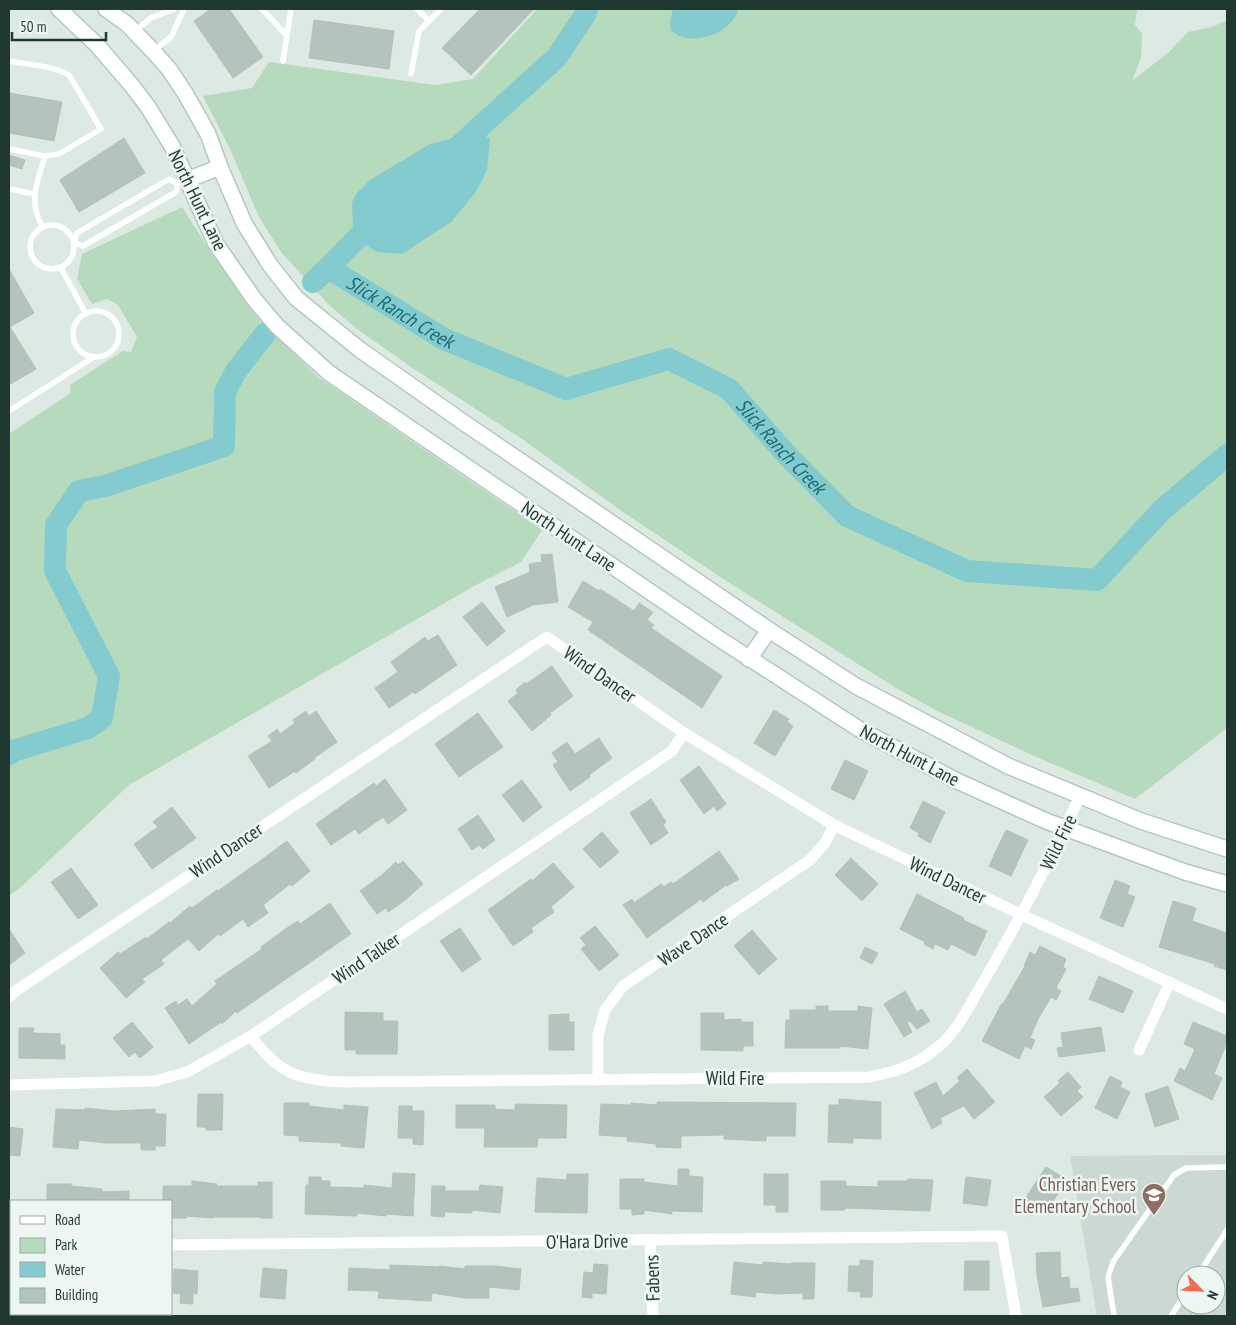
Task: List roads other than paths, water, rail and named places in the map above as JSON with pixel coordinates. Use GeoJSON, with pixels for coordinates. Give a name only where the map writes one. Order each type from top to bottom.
{"type":"FeatureCollection","features":[{"type":"Feature","properties":{"kind":"main road","name":"North Hunt Lane"},"geometry":{"type":"LineString","coordinates":[[58,9],[97,45],[133,86],[172,146],[182,182],[216,244],[254,299],[277,326],[329,373],[750,659],[859,729],[955,780],[1065,829],[1185,872],[1227,884]]}},
{"type":"Feature","properties":{"kind":"main road","name":"North Hunt Lane"},"geometry":{"type":"LineString","coordinates":[[106,9],[134,31],[169,69],[200,118],[213,145],[244,223],[270,265],[296,298],[324,322],[430,400],[769,630],[856,686],[1008,766],[1141,821],[1227,849]]}},
{"type":"Feature","properties":{"kind":"main road"},"geometry":{"type":"LineString","coordinates":[[182,182],[220,166]]}},
{"type":"Feature","properties":{"kind":"main road"},"geometry":{"type":"LineString","coordinates":[[750,659],[769,630]]}},
{"type":"Feature","properties":{"kind":"street","name":"Wind Dancer"},"geometry":{"type":"LineString","coordinates":[[9,997],[16,990],[547,637],[684,733],[834,825],[1022,915],[1227,1009]]}},
{"type":"Feature","properties":{"kind":"street","name":"Wind Talker"},"geometry":{"type":"LineString","coordinates":[[9,1085],[155,1081],[187,1072],[251,1036],[672,751],[684,733]]}},
{"type":"Feature","properties":{"kind":"street","name":"Wild Fire"},"geometry":{"type":"LineString","coordinates":[[251,1036],[262,1052],[278,1066],[294,1074],[316,1081],[869,1077],[893,1073],[924,1058],[939,1046],[958,1026],[1022,915],[1080,796]]}},
{"type":"Feature","properties":{"kind":"street","name":"Wave Dance"},"geometry":{"type":"LineString","coordinates":[[598,1079],[598,1035],[605,1010],[623,986],[810,860],[825,843],[834,825]]}},
{"type":"Feature","properties":{"kind":"street"},"geometry":{"type":"LineString","coordinates":[[1139,1050],[1170,982]]}},
{"type":"Feature","properties":{"kind":"street","name":"O'Hara Drive"},"geometry":{"type":"LineString","coordinates":[[172,1245],[1002,1236],[1016,1316]]}},
{"type":"Feature","properties":{"kind":"street","name":"Fabens"},"geometry":{"type":"LineString","coordinates":[[650,1241],[653,1316]]}},
{"type":"Feature","properties":{"kind":"lane"},"geometry":{"type":"LineString","coordinates":[[134,31],[151,18],[174,9]]}},
{"type":"Feature","properties":{"kind":"lane"},"geometry":{"type":"LineString","coordinates":[[154,51],[171,37],[184,9]]}},
{"type":"Feature","properties":{"kind":"lane"},"geometry":{"type":"LineString","coordinates":[[262,9],[287,36]]}},
{"type":"Feature","properties":{"kind":"lane"},"geometry":{"type":"LineString","coordinates":[[283,62],[291,9]]}},
{"type":"Feature","properties":{"kind":"lane"},"geometry":{"type":"LineString","coordinates":[[416,9],[428,21]]}},
{"type":"Feature","properties":{"kind":"lane"},"geometry":{"type":"LineString","coordinates":[[411,74],[419,31],[441,9]]}},
{"type":"Feature","properties":{"kind":"lane"},"geometry":{"type":"LineString","coordinates":[[9,61],[54,69],[68,76],[100,129],[59,154],[45,156],[9,149]]}},
{"type":"Feature","properties":{"kind":"lane"},"geometry":{"type":"LineString","coordinates":[[43,227],[38,219],[34,205],[45,156]]}},
{"type":"Feature","properties":{"kind":"lane"},"geometry":{"type":"LineString","coordinates":[[182,182],[169,179],[77,233],[74,242],[72,258],[68,264],[61,268],[54,270],[39,266],[31,253],[30,245],[32,238],[43,227],[56,225],[62,227],[68,231],[74,242],[83,246],[176,192],[182,182]]}},
{"type":"Feature","properties":{"kind":"lane"},"geometry":{"type":"LineString","coordinates":[[9,188],[35,194]]}},
{"type":"Feature","properties":{"kind":"lane"},"geometry":{"type":"LineString","coordinates":[[126,205],[132,216]]}},
{"type":"Feature","properties":{"kind":"lane"},"geometry":{"type":"LineString","coordinates":[[61,268],[86,314]]}},
{"type":"Feature","properties":{"kind":"lane"},"geometry":{"type":"LineString","coordinates":[[9,411],[94,357],[101,356],[113,348],[117,342],[117,327],[114,320],[101,312],[86,314],[75,324],[73,338],[80,351],[94,357]]}},
{"type":"Feature","properties":{"kind":"lane"},"geometry":{"type":"LineString","coordinates":[[1114,1316],[1108,1277],[1113,1262],[1174,1175],[1186,1168],[1227,1167]]}},
{"type":"Feature","properties":{"kind":"lane"},"geometry":{"type":"LineString","coordinates":[[1204,1265],[1227,1230]]}},
{"type":"Feature","properties":{"kind":"water"},"geometry":{"type":"Polygon","coordinates":[[[673,9],[738,9],[728,26],[719,32],[709,36],[688,38],[679,36],[671,30],[670,22],[673,9]]]}},
{"type":"Feature","properties":{"kind":"water"},"geometry":{"type":"Polygon","coordinates":[[[480,132],[490,139],[487,170],[476,192],[451,222],[402,254],[377,252],[361,242],[353,230],[352,203],[356,194],[370,180],[430,144],[480,132]]]}},
{"type":"Feature","properties":{"kind":"waterway"},"geometry":{"type":"LineString","coordinates":[[579,9],[585,15]]}},
{"type":"Feature","properties":{"kind":"waterway"},"geometry":{"type":"LineString","coordinates":[[450,154],[557,57],[587,9]]}},
{"type":"Feature","properties":{"kind":"waterway"},"geometry":{"type":"LineString","coordinates":[[328,268],[379,216]]}},
{"type":"Feature","properties":{"kind":"waterway","name":"Slick Ranch Creek"},"geometry":{"type":"LineString","coordinates":[[313,282],[328,268],[444,339],[566,389],[669,359],[729,389],[785,453],[847,516],[967,571],[1097,580],[1162,510],[1227,455]]}},
{"type":"Feature","properties":{"kind":"waterway","name":"Slick Ranch Creek"},"geometry":{"type":"LineString","coordinates":[[9,754],[16,750],[88,728],[102,718],[109,676],[55,571],[56,525],[79,491],[105,486],[224,446],[225,392],[236,371],[265,334]]}},
{"type":"Feature","properties":{"kind":"place","name":"Christian Evers Elementary School"},"geometry":{"type":"Point","coordinates":[1154,1216]}}]}
